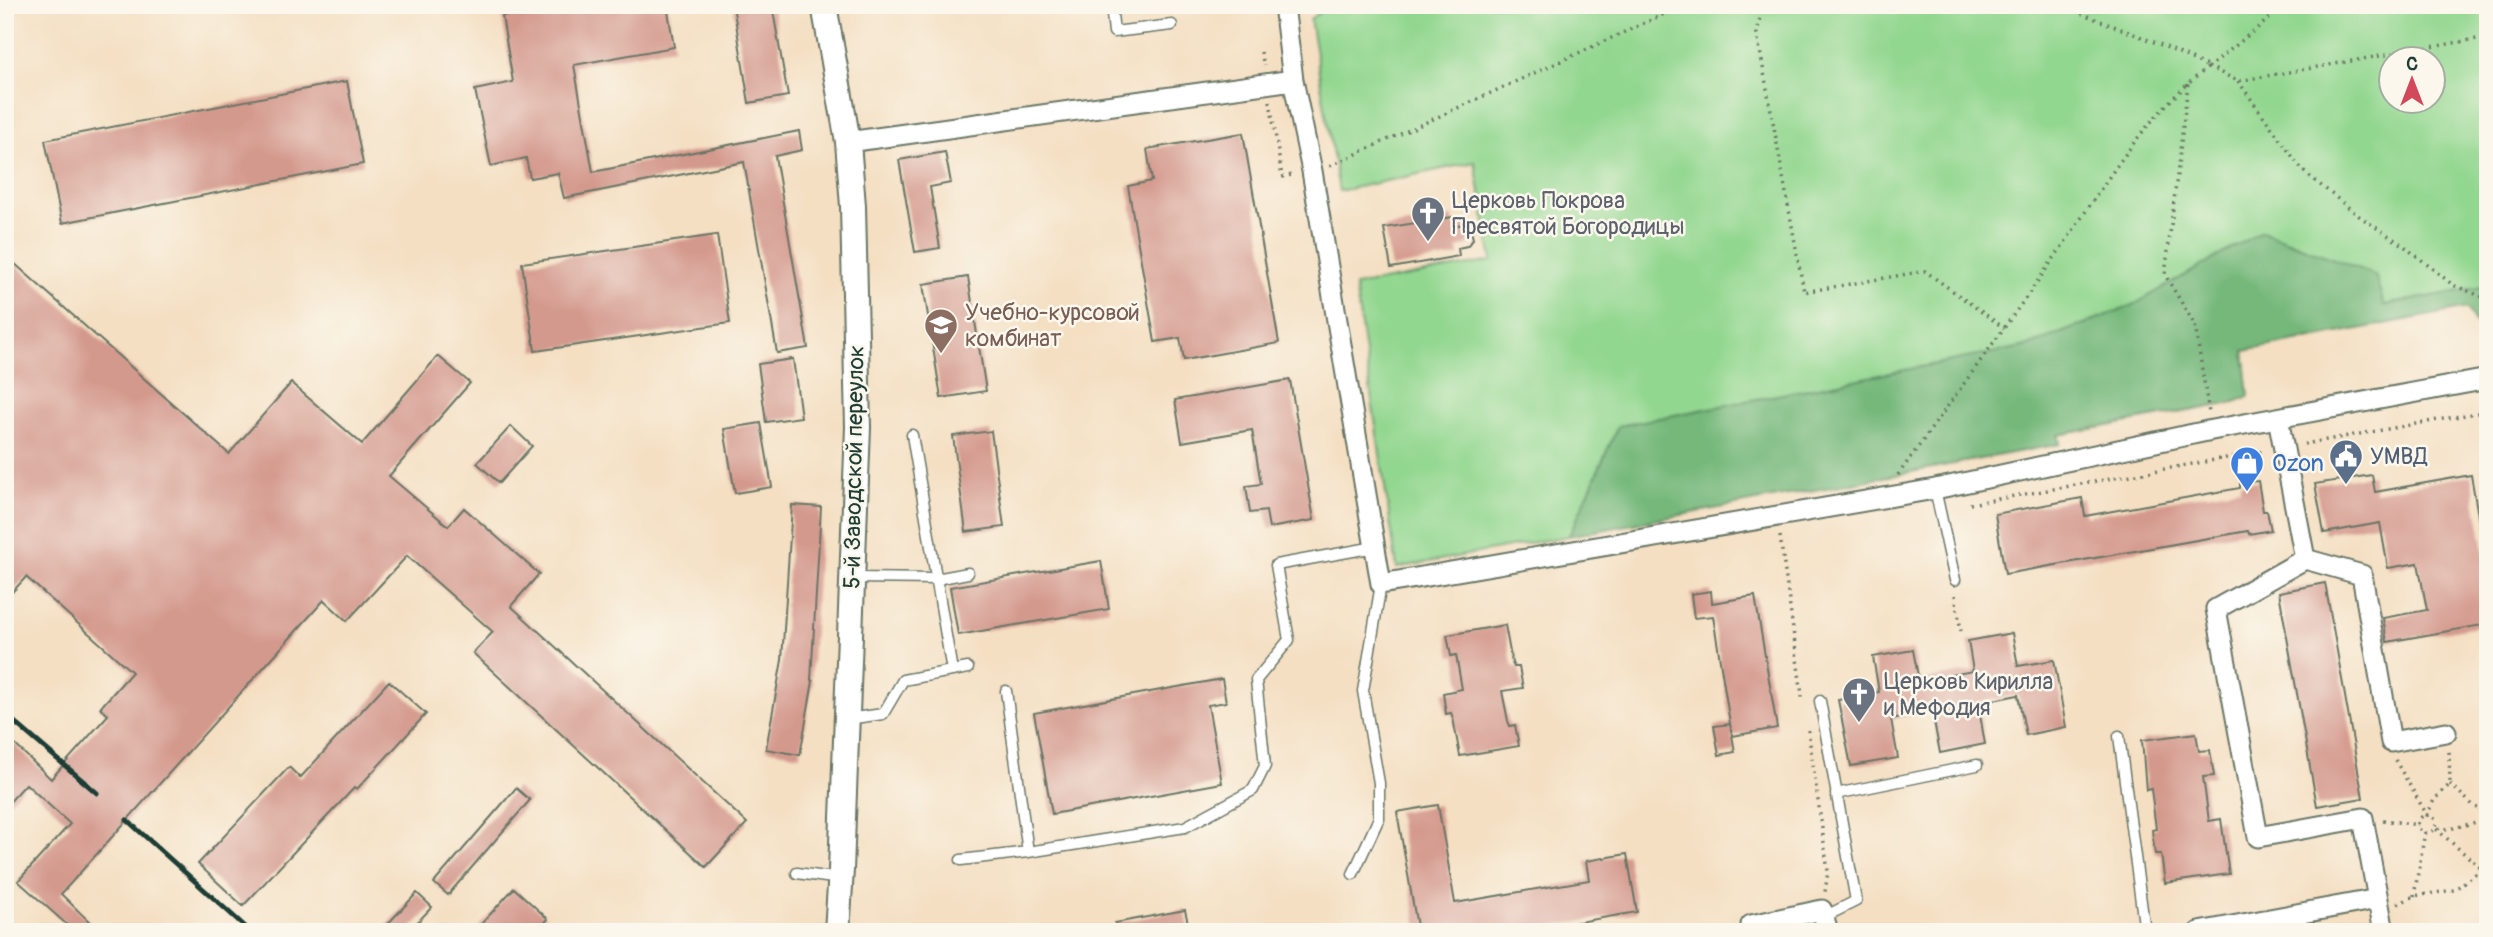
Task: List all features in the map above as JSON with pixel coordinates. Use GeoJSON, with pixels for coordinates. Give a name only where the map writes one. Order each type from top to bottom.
{"type":"FeatureCollection","features":[{"type":"Feature","properties":{"kind":"street","name":"5-й Заводской переулок"},"geometry":{"type":"LineString","coordinates":[[824,5],[848,142],[853,206],[858,427],[837,932]]}},
{"type":"Feature","properties":{"kind":"street"},"geometry":{"type":"LineString","coordinates":[[1283,5],[1293,80],[1312,171],[1381,584],[1936,489],[2212,430],[2488,379]]}},
{"type":"Feature","properties":{"kind":"street"},"geometry":{"type":"LineString","coordinates":[[848,142],[1293,80]]}},
{"type":"Feature","properties":{"kind":"street"},"geometry":{"type":"LineString","coordinates":[[2278,418],[2286,447],[2305,559]]}},
{"type":"Feature","properties":{"kind":"street"},"geometry":{"type":"LineString","coordinates":[[2199,932],[2381,915],[2363,818],[2258,837],[2216,609],[2305,559],[2362,575],[2391,741],[2446,732]]}},
{"type":"Feature","properties":{"kind":"street"},"geometry":{"type":"LineString","coordinates":[[1752,932],[1751,925],[1825,920]]}},
{"type":"Feature","properties":{"kind":"lane"},"geometry":{"type":"LineString","coordinates":[[1111,5],[1114,32],[1172,25]]}},
{"type":"Feature","properties":{"kind":"lane"},"geometry":{"type":"LineString","coordinates":[[912,435],[952,671]]}},
{"type":"Feature","properties":{"kind":"lane"},"geometry":{"type":"LineString","coordinates":[[1936,489],[1955,580]]}},
{"type":"Feature","properties":{"kind":"lane"},"geometry":{"type":"LineString","coordinates":[[961,860],[1185,827],[1253,790],[1265,766],[1255,680],[1289,640],[1276,565],[1375,547]]}},
{"type":"Feature","properties":{"kind":"lane"},"geometry":{"type":"LineString","coordinates":[[852,578],[936,579],[968,573]]}},
{"type":"Feature","properties":{"kind":"lane"},"geometry":{"type":"LineString","coordinates":[[1353,874],[1380,818],[1380,783],[1363,691],[1381,584]]}},
{"type":"Feature","properties":{"kind":"lane"},"geometry":{"type":"LineString","coordinates":[[846,719],[883,714],[903,680],[968,668]]}},
{"type":"Feature","properties":{"kind":"lane"},"geometry":{"type":"LineString","coordinates":[[1006,691],[1028,852]]}},
{"type":"Feature","properties":{"kind":"lane"},"geometry":{"type":"LineString","coordinates":[[1820,701],[1856,901],[1825,920]]}},
{"type":"Feature","properties":{"kind":"lane"},"geometry":{"type":"LineString","coordinates":[[2119,736],[2145,932]]}},
{"type":"Feature","properties":{"kind":"lane"},"geometry":{"type":"LineString","coordinates":[[1836,793],[1977,765]]}},
{"type":"Feature","properties":{"kind":"lane"},"geometry":{"type":"LineString","coordinates":[[797,873],[841,879]]}},
{"type":"Feature","properties":{"kind":"path"},"geometry":{"type":"LineString","coordinates":[[1325,168],[1684,5]]}},
{"type":"Feature","properties":{"kind":"path"},"geometry":{"type":"LineString","coordinates":[[1762,5],[1758,34],[1804,292],[1925,271],[2004,328]]}},
{"type":"Feature","properties":{"kind":"path"},"geometry":{"type":"LineString","coordinates":[[2060,5],[2159,44],[2238,81],[2303,171],[2453,285],[2488,299]]}},
{"type":"Feature","properties":{"kind":"path"},"geometry":{"type":"LineString","coordinates":[[1892,482],[2147,124],[2188,82],[2286,5]]}},
{"type":"Feature","properties":{"kind":"path"},"geometry":{"type":"LineString","coordinates":[[2238,81],[2488,37]]}},
{"type":"Feature","properties":{"kind":"path"},"geometry":{"type":"LineString","coordinates":[[1261,52],[1282,177],[1301,173]]}},
{"type":"Feature","properties":{"kind":"path"},"geometry":{"type":"LineString","coordinates":[[2188,82],[2165,275],[2195,325],[2218,459]]}},
{"type":"Feature","properties":{"kind":"path"},"geometry":{"type":"LineString","coordinates":[[1941,510],[2488,411]]}},
{"type":"Feature","properties":{"kind":"path"},"geometry":{"type":"LineString","coordinates":[[1792,533],[1780,535],[1805,710]]}},
{"type":"Feature","properties":{"kind":"path"},"geometry":{"type":"LineString","coordinates":[[1955,580],[1955,598],[1961,631]]}},
{"type":"Feature","properties":{"kind":"path"},"geometry":{"type":"LineString","coordinates":[[1807,723],[1828,871],[1825,920]]}},
{"type":"Feature","properties":{"kind":"path"},"geometry":{"type":"LineString","coordinates":[[2446,732],[2451,767],[2450,784],[2434,800],[2427,815],[2420,818],[2418,825],[2421,831],[2431,832],[2435,828],[2450,829],[2488,819]]}},
{"type":"Feature","properties":{"kind":"path"},"geometry":{"type":"LineString","coordinates":[[2391,741],[2396,763],[2427,815],[2434,819],[2435,828],[2482,869],[2488,902]]}},
{"type":"Feature","properties":{"kind":"path"},"geometry":{"type":"LineString","coordinates":[[2450,784],[2475,807],[2488,811]]}},
{"type":"Feature","properties":{"kind":"path"},"geometry":{"type":"LineString","coordinates":[[2363,818],[2418,825]]}},
{"type":"Feature","properties":{"kind":"path"},"geometry":{"type":"LineString","coordinates":[[2414,896],[2425,832]]}},
{"type":"Feature","properties":{"kind":"path"},"geometry":{"type":"LineString","coordinates":[[2381,915],[2414,896],[2454,890],[2482,869],[2488,868]]}},
{"type":"Feature","properties":{"kind":"green space"},"geometry":{"type":"Polygon","coordinates":[[[1322,5],[2488,5],[2488,347],[2467,308],[2244,351],[2249,396],[2232,403],[2058,435],[2060,444],[1397,568],[1355,286],[1492,261],[1475,162],[1339,191],[1310,19],[1323,10],[1322,5]]]}},
{"type":"Feature","properties":{"kind":"green space"},"geometry":{"type":"Polygon","coordinates":[[[2262,231],[2375,275],[2384,305],[2488,286],[2488,347],[2467,308],[2244,351],[2249,396],[2232,403],[2058,435],[2060,444],[1569,536],[1618,426],[2028,346],[2135,304],[2262,231]]]}},
{"type":"Feature","properties":{"kind":"building"},"geometry":{"type":"Polygon","coordinates":[[[563,5],[667,5],[674,47],[574,65],[593,172],[799,131],[802,150],[775,156],[808,348],[777,353],[744,162],[564,198],[558,173],[530,178],[526,158],[491,166],[475,90],[513,82],[502,16],[563,5]]]}},
{"type":"Feature","properties":{"kind":"building"},"geometry":{"type":"Polygon","coordinates":[[[733,5],[772,5],[788,96],[749,103],[733,5]]]}},
{"type":"Feature","properties":{"kind":"building"},"geometry":{"type":"Polygon","coordinates":[[[347,81],[363,164],[62,223],[45,140],[347,81]]]}},
{"type":"Feature","properties":{"kind":"building"},"geometry":{"type":"Polygon","coordinates":[[[1243,133],[1279,343],[1184,360],[1180,338],[1155,342],[1128,186],[1152,181],[1147,149],[1243,133]]]}},
{"type":"Feature","properties":{"kind":"building"},"geometry":{"type":"Polygon","coordinates":[[[945,152],[951,183],[930,187],[940,248],[915,252],[899,160],[945,152]]]}},
{"type":"Feature","properties":{"kind":"building","name":"Церковь Покрова Пресвятой Богородицы"},"geometry":{"type":"Polygon","coordinates":[[[1453,217],[1454,226],[1463,224],[1471,230],[1473,239],[1467,246],[1458,248],[1459,256],[1391,268],[1384,228],[1453,217]]]}},
{"type":"Feature","properties":{"kind":"building"},"geometry":{"type":"Polygon","coordinates":[[[717,235],[730,323],[535,351],[522,263],[717,235]]]}},
{"type":"Feature","properties":{"kind":"building"},"geometry":{"type":"Polygon","coordinates":[[[5,255],[229,454],[291,383],[362,444],[438,356],[470,383],[389,476],[448,526],[464,508],[539,574],[511,606],[747,823],[706,867],[473,653],[493,632],[407,556],[347,621],[324,600],[61,894],[100,932],[75,932],[18,881],[70,824],[26,784],[5,807],[5,735],[51,779],[108,715],[100,708],[132,672],[26,577],[5,600],[5,255]]]}},
{"type":"Feature","properties":{"kind":"building"},"geometry":{"type":"Polygon","coordinates":[[[968,277],[986,391],[941,398],[923,284],[968,277]]]}},
{"type":"Feature","properties":{"kind":"building"},"geometry":{"type":"Polygon","coordinates":[[[793,359],[801,417],[766,422],[758,364],[793,359]]]}},
{"type":"Feature","properties":{"kind":"building"},"geometry":{"type":"Polygon","coordinates":[[[1290,380],[1314,520],[1269,528],[1266,511],[1250,513],[1246,486],[1261,484],[1252,430],[1182,442],[1175,400],[1290,380]]]}},
{"type":"Feature","properties":{"kind":"building"},"geometry":{"type":"Polygon","coordinates":[[[761,423],[772,487],[735,493],[724,429],[761,423]]]}},
{"type":"Feature","properties":{"kind":"building"},"geometry":{"type":"Polygon","coordinates":[[[511,426],[532,446],[499,483],[477,463],[511,426]]]}},
{"type":"Feature","properties":{"kind":"building"},"geometry":{"type":"Polygon","coordinates":[[[991,431],[1004,527],[966,532],[953,436],[991,431]]]}},
{"type":"Feature","properties":{"kind":"building"},"geometry":{"type":"Polygon","coordinates":[[[2372,475],[2375,492],[2471,475],[2488,574],[2488,624],[2387,642],[2383,618],[2427,610],[2418,563],[2388,568],[2380,523],[2324,533],[2315,484],[2372,475]]]}},
{"type":"Feature","properties":{"kind":"building"},"geometry":{"type":"Polygon","coordinates":[[[2258,481],[2263,511],[2267,511],[2271,530],[2249,534],[2248,531],[2005,574],[1995,514],[2082,498],[2085,516],[2240,488],[2240,483],[2258,481]]]}},
{"type":"Feature","properties":{"kind":"building"},"geometry":{"type":"Polygon","coordinates":[[[792,505],[821,507],[813,681],[800,755],[766,749],[782,660],[792,505]]]}},
{"type":"Feature","properties":{"kind":"building"},"geometry":{"type":"Polygon","coordinates":[[[1101,561],[1109,609],[958,635],[950,587],[1101,561]]]}},
{"type":"Feature","properties":{"kind":"building"},"geometry":{"type":"Polygon","coordinates":[[[2325,583],[2363,798],[2317,806],[2279,592],[2325,583]]]}},
{"type":"Feature","properties":{"kind":"building"},"geometry":{"type":"Polygon","coordinates":[[[1711,591],[1712,603],[1755,596],[1777,728],[1732,736],[1713,616],[1694,618],[1691,594],[1711,591]]]}},
{"type":"Feature","properties":{"kind":"building"},"geometry":{"type":"Polygon","coordinates":[[[1505,625],[1512,663],[1514,667],[1519,667],[1523,688],[1502,691],[1508,721],[1510,726],[1515,725],[1519,746],[1460,756],[1453,718],[1451,713],[1446,714],[1443,693],[1462,689],[1456,655],[1451,656],[1447,635],[1505,625]]]}},
{"type":"Feature","properties":{"kind":"building"},"geometry":{"type":"Polygon","coordinates":[[[2012,633],[2018,666],[2054,660],[2066,727],[2026,735],[2018,695],[1978,703],[1985,744],[1940,753],[1932,711],[1891,719],[1898,758],[1851,766],[1838,700],[1879,692],[1873,657],[1913,650],[1919,681],[1973,671],[1968,641],[2012,633]]]}},
{"type":"Feature","properties":{"kind":"building"},"geometry":{"type":"Polygon","coordinates":[[[1222,679],[1226,702],[1208,705],[1222,783],[1052,814],[1034,713],[1222,679]]]}},
{"type":"Feature","properties":{"kind":"building"},"geometry":{"type":"Polygon","coordinates":[[[389,681],[426,714],[243,906],[198,864],[289,767],[300,778],[389,681]]]}},
{"type":"Feature","properties":{"kind":"building"},"geometry":{"type":"Polygon","coordinates":[[[1730,724],[1735,752],[1719,755],[1714,726],[1730,724]]]}},
{"type":"Feature","properties":{"kind":"building"},"geometry":{"type":"Polygon","coordinates":[[[2196,733],[2199,751],[2210,750],[2214,776],[2203,777],[2209,821],[2221,819],[2229,874],[2165,883],[2161,854],[2155,854],[2152,830],[2156,829],[2151,789],[2146,790],[2142,740],[2196,733]]]}},
{"type":"Feature","properties":{"kind":"building"},"geometry":{"type":"Polygon","coordinates":[[[516,788],[530,800],[448,895],[434,883],[516,788]]]}},
{"type":"Feature","properties":{"kind":"building"},"geometry":{"type":"Polygon","coordinates":[[[1438,805],[1455,903],[1589,880],[1586,861],[1627,854],[1637,912],[1521,932],[1418,932],[1397,812],[1438,805]]]}},
{"type":"Feature","properties":{"kind":"building"},"geometry":{"type":"Polygon","coordinates":[[[514,888],[548,919],[537,932],[474,932],[514,888]]]}},
{"type":"Feature","properties":{"kind":"building"},"geometry":{"type":"Polygon","coordinates":[[[417,893],[432,907],[408,932],[380,932],[417,893]]]}},
{"type":"Feature","properties":{"kind":"building"},"geometry":{"type":"Polygon","coordinates":[[[1185,910],[1190,932],[1116,932],[1115,923],[1185,910]]]}},
{"type":"Feature","properties":{"kind":"railway"},"geometry":{"type":"LineString","coordinates":[[5,714],[97,793]]}},
{"type":"Feature","properties":{"kind":"railway"},"geometry":{"type":"LineString","coordinates":[[127,820],[251,932]]}},
{"type":"Feature","properties":{"kind":"place","name":"Церковь Покрова Пресвятой Богородицы"},"geometry":{"type":"Point","coordinates":[1428,243]}},
{"type":"Feature","properties":{"kind":"place","name":"Учебно-курсовой комбинат"},"geometry":{"type":"Point","coordinates":[941,355]}},
{"type":"Feature","properties":{"kind":"place","name":"УМВД"},"geometry":{"type":"Point","coordinates":[2346,486]}},
{"type":"Feature","properties":{"kind":"place","name":"Ozon"},"geometry":{"type":"Point","coordinates":[2247,493]}},
{"type":"Feature","properties":{"kind":"place","name":"Церковь Кирилла и Мефодия"},"geometry":{"type":"Point","coordinates":[1859,724]}}]}
